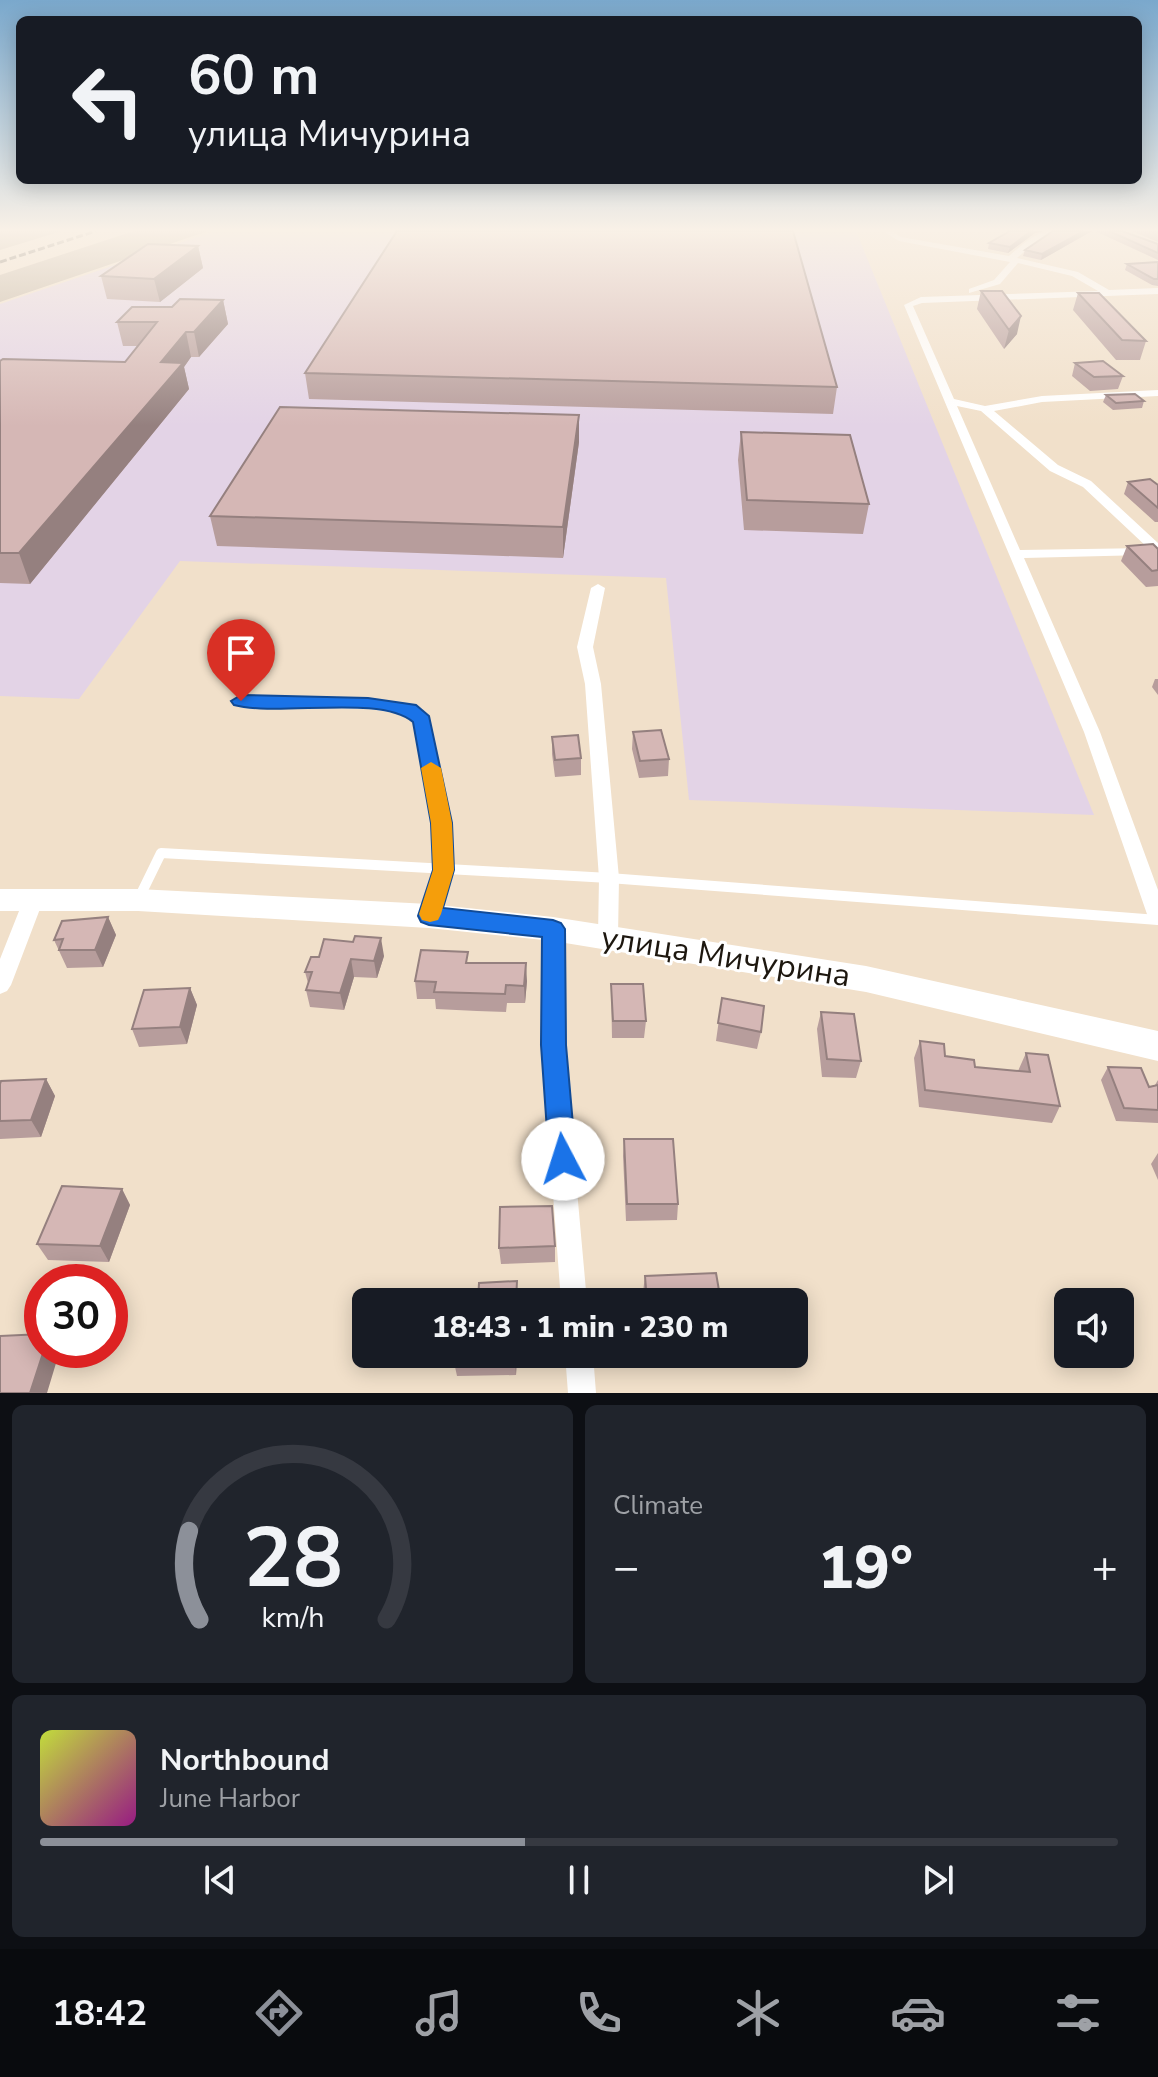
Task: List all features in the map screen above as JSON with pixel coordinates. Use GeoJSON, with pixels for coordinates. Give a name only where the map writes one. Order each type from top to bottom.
{"type":"FeatureCollection","features":[{"type":"Feature","properties":{"kind":"main road","name":"улица Мичурина"},"geometry":{"type":"LineString","coordinates":[[0,900],[138,900],[429,916],[553,929],[866,979],[1158,1046]]}},
{"type":"Feature","properties":{"kind":"street"},"geometry":{"type":"LineString","coordinates":[[943,299],[955,296]]}},
{"type":"Feature","properties":{"kind":"street"},"geometry":{"type":"LineString","coordinates":[[1025,296],[921,300],[908,305],[1092,732],[1158,919]]}},
{"type":"Feature","properties":{"kind":"street"},"geometry":{"type":"LineString","coordinates":[[950,401],[985,409],[1042,399],[1158,393]]}},
{"type":"Feature","properties":{"kind":"street"},"geometry":{"type":"LineString","coordinates":[[985,409],[1054,468],[1087,484],[1158,550]]}},
{"type":"Feature","properties":{"kind":"street"},"geometry":{"type":"LineString","coordinates":[[1015,554],[1158,550]]}},
{"type":"Feature","properties":{"kind":"street"},"geometry":{"type":"LineString","coordinates":[[598,588],[585,647],[593,684],[609,878],[608,936]]}},
{"type":"Feature","properties":{"kind":"street"},"geometry":{"type":"LineString","coordinates":[[241,701],[368,704],[409,709],[422,720],[441,823],[443,870],[429,916]]}},
{"type":"Feature","properties":{"kind":"street"},"geometry":{"type":"LineString","coordinates":[[0,985],[33,901]]}},
{"type":"Feature","properties":{"kind":"street"},"geometry":{"type":"LineString","coordinates":[[553,929],[553,1045],[573,1288]]}},
{"type":"Feature","properties":{"kind":"street"},"geometry":{"type":"LineString","coordinates":[[580,1368],[582,1393]]}},
{"type":"Feature","properties":{"kind":"lane"},"geometry":{"type":"LineString","coordinates":[[138,900],[161,853],[609,878],[1158,919]]}},
{"type":"Feature","properties":{"kind":"shaded area"},"geometry":{"type":"Polygon","coordinates":[[[0,296],[18,296],[0,302],[0,296]]]}},
{"type":"Feature","properties":{"kind":"shaded area"},"geometry":{"type":"Polygon","coordinates":[[[24,296],[882,296],[1094,815],[689,800],[666,578],[180,561],[79,699],[0,696],[0,304],[24,296]]]}},
{"type":"Feature","properties":{"kind":"building"},"geometry":{"type":"Polygon","coordinates":[[[355,296],[811,296],[837,387],[305,373],[355,296]]]}},
{"type":"Feature","properties":{"kind":"building"},"geometry":{"type":"Polygon","coordinates":[[[985,296],[1006,296],[1021,316],[1009,330],[985,296]]]}},
{"type":"Feature","properties":{"kind":"building"},"geometry":{"type":"Polygon","coordinates":[[[1081,296],[1102,296],[1146,341],[1122,340],[1081,296]]]}},
{"type":"Feature","properties":{"kind":"building"},"geometry":{"type":"Polygon","coordinates":[[[180,299],[223,300],[194,332],[186,332],[161,362],[183,363],[19,553],[0,553],[0,361],[125,362],[157,322],[117,322],[132,307],[172,307],[180,299]]]}},
{"type":"Feature","properties":{"kind":"building"},"geometry":{"type":"Polygon","coordinates":[[[1103,361],[1123,376],[1094,377],[1075,363],[1103,361]]]}},
{"type":"Feature","properties":{"kind":"building"},"geometry":{"type":"Polygon","coordinates":[[[1135,394],[1144,401],[1116,403],[1106,395],[1135,394]]]}},
{"type":"Feature","properties":{"kind":"building"},"geometry":{"type":"Polygon","coordinates":[[[280,407],[579,415],[563,527],[210,516],[280,407]]]}},
{"type":"Feature","properties":{"kind":"building"},"geometry":{"type":"Polygon","coordinates":[[[741,432],[850,435],[869,504],[747,500],[741,432]]]}},
{"type":"Feature","properties":{"kind":"building"},"geometry":{"type":"Polygon","coordinates":[[[1150,479],[1158,485],[1158,508],[1128,482],[1150,479]]]}},
{"type":"Feature","properties":{"kind":"building"},"geometry":{"type":"Polygon","coordinates":[[[1153,544],[1158,549],[1158,570],[1152,571],[1127,546],[1153,544]]]}},
{"type":"Feature","properties":{"kind":"building"},"geometry":{"type":"Polygon","coordinates":[[[661,730],[669,759],[640,761],[633,732],[661,730]]]}},
{"type":"Feature","properties":{"kind":"building"},"geometry":{"type":"Polygon","coordinates":[[[578,735],[581,758],[555,760],[552,737],[578,735]]]}},
{"type":"Feature","properties":{"kind":"building"},"geometry":{"type":"Polygon","coordinates":[[[108,917],[95,950],[59,950],[63,939],[54,940],[62,921],[108,917]]]}},
{"type":"Feature","properties":{"kind":"building"},"geometry":{"type":"Polygon","coordinates":[[[355,936],[381,938],[374,961],[351,959],[340,993],[306,990],[312,972],[305,972],[311,957],[319,957],[324,939],[353,942],[355,936]]]}},
{"type":"Feature","properties":{"kind":"building"},"geometry":{"type":"Polygon","coordinates":[[[421,950],[468,952],[466,963],[526,963],[524,986],[506,985],[505,994],[434,992],[436,982],[415,981],[421,950]]]}},
{"type":"Feature","properties":{"kind":"building"},"geometry":{"type":"Polygon","coordinates":[[[611,984],[643,984],[646,1021],[613,1021],[611,984]]]}},
{"type":"Feature","properties":{"kind":"building"},"geometry":{"type":"Polygon","coordinates":[[[190,988],[180,1027],[132,1029],[144,990],[190,988]]]}},
{"type":"Feature","properties":{"kind":"building"},"geometry":{"type":"Polygon","coordinates":[[[722,998],[764,1006],[761,1032],[718,1023],[722,998]]]}},
{"type":"Feature","properties":{"kind":"building"},"geometry":{"type":"Polygon","coordinates":[[[821,1012],[854,1014],[861,1061],[827,1059],[821,1012]]]}},
{"type":"Feature","properties":{"kind":"building"},"geometry":{"type":"Polygon","coordinates":[[[920,1041],[944,1044],[945,1056],[974,1060],[975,1067],[1030,1072],[1026,1053],[1048,1055],[1060,1106],[925,1090],[920,1041]]]}},
{"type":"Feature","properties":{"kind":"building"},"geometry":{"type":"Polygon","coordinates":[[[1108,1067],[1141,1068],[1149,1087],[1158,1085],[1158,1110],[1124,1108],[1108,1067]]]}},
{"type":"Feature","properties":{"kind":"building"},"geometry":{"type":"Polygon","coordinates":[[[46,1079],[31,1120],[0,1121],[1,1081],[46,1079]]]}},
{"type":"Feature","properties":{"kind":"building"},"geometry":{"type":"Polygon","coordinates":[[[624,1139],[673,1139],[678,1204],[627,1204],[624,1139]]]}},
{"type":"Feature","properties":{"kind":"building"},"geometry":{"type":"Polygon","coordinates":[[[62,1186],[122,1189],[100,1246],[37,1244],[62,1186]]]}},
{"type":"Feature","properties":{"kind":"building"},"geometry":{"type":"Polygon","coordinates":[[[552,1206],[555,1246],[499,1248],[500,1207],[552,1206]]]}},
{"type":"Feature","properties":{"kind":"building"},"geometry":{"type":"Polygon","coordinates":[[[716,1273],[719,1288],[646,1288],[645,1276],[716,1273]]]}},
{"type":"Feature","properties":{"kind":"building"},"geometry":{"type":"Polygon","coordinates":[[[517,1281],[517,1288],[479,1288],[479,1283],[517,1281]]]}},
{"type":"Feature","properties":{"kind":"building"},"geometry":{"type":"Polygon","coordinates":[[[24,1335],[24,1368],[38,1368],[30,1393],[0,1393],[0,1336],[24,1335]]]}},
{"type":"Feature","properties":{"kind":"slow traffic"},"geometry":{"type":"LineString","coordinates":[[430,914],[443,870],[441,823],[431,768]]}},
{"type":"Feature","properties":{"kind":"route"},"geometry":{"type":"LineString","coordinates":[[241,701],[368,704],[409,709],[422,720],[441,823],[443,870],[429,916],[553,929],[553,1045],[563,1159]]}}]}
